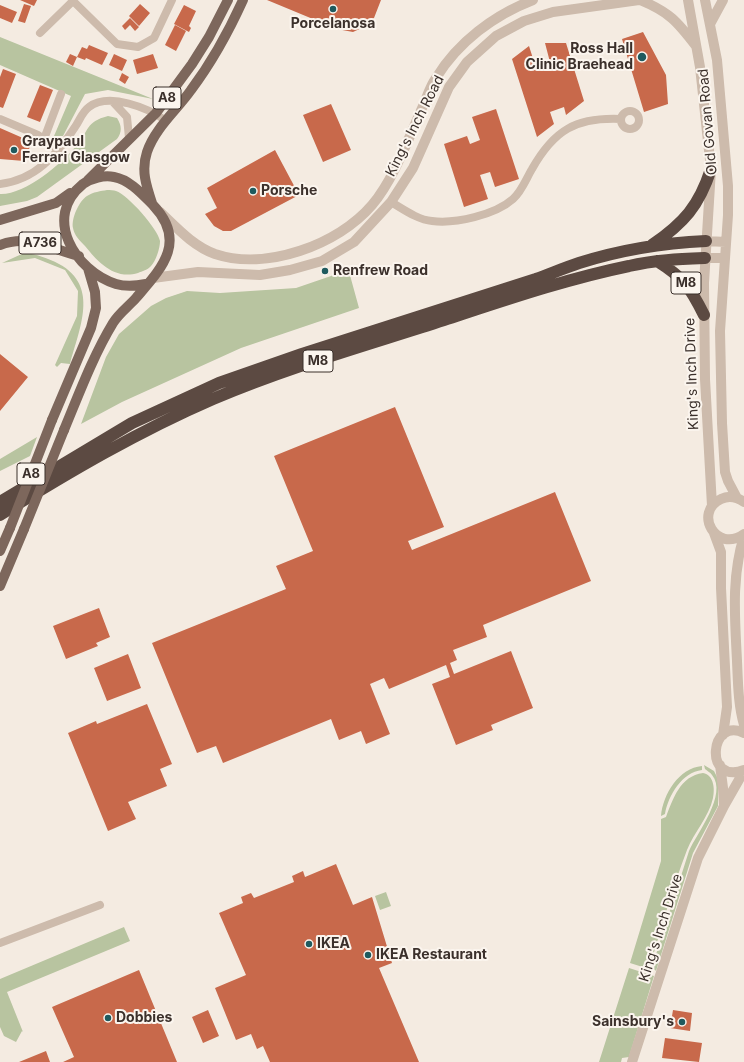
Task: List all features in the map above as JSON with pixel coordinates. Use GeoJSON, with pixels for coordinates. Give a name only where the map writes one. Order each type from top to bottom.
{"type":"FeatureCollection","features":[{"type":"Feature","properties":{"kind":"highway","name":"M8"},"geometry":{"type":"LineString","coordinates":[[649,246],[677,226],[695,208],[705,188],[711,169]]}},
{"type":"Feature","properties":{"kind":"highway","name":"M8"},"geometry":{"type":"LineString","coordinates":[[0,502],[132,423],[219,383],[302,354],[541,277],[578,263],[622,251],[649,246],[706,241]]}},
{"type":"Feature","properties":{"kind":"highway","name":"M8"},"geometry":{"type":"LineString","coordinates":[[0,515],[45,487],[133,438],[228,393],[278,374],[545,288],[630,266],[657,261],[705,258]]}},
{"type":"Feature","properties":{"kind":"highway","name":"M8"},"geometry":{"type":"LineString","coordinates":[[657,261],[676,272],[683,280],[692,292],[704,315]]}},
{"type":"Feature","properties":{"kind":"main road","name":"A8"},"geometry":{"type":"LineString","coordinates":[[86,181],[156,113],[192,64],[209,37],[228,0]]}},
{"type":"Feature","properties":{"kind":"main road","name":"A8"},"geometry":{"type":"LineString","coordinates":[[154,206],[144,174],[145,159],[152,140],[207,66],[243,0]]}},
{"type":"Feature","properties":{"kind":"main road"},"geometry":{"type":"LineString","coordinates":[[105,176],[119,178],[127,182],[154,206],[167,229],[169,248],[166,259],[150,281],[134,286],[116,284],[96,274],[79,256],[68,241],[64,223],[65,206],[75,190],[86,181],[105,176]]}},
{"type":"Feature","properties":{"kind":"main road","name":"A736"},"geometry":{"type":"LineString","coordinates":[[0,220],[56,203],[75,190]]}},
{"type":"Feature","properties":{"kind":"main road","name":"A736"},"geometry":{"type":"LineString","coordinates":[[0,245],[28,240],[79,256]]}},
{"type":"Feature","properties":{"kind":"main road","name":"A8"},"geometry":{"type":"LineString","coordinates":[[0,551],[52,420],[91,328],[96,308],[94,285],[87,265]]}},
{"type":"Feature","properties":{"kind":"main road","name":"A8"},"geometry":{"type":"LineString","coordinates":[[0,586],[100,347],[114,322],[150,281]]}},
{"type":"Feature","properties":{"kind":"street"},"geometry":{"type":"LineString","coordinates":[[40,33],[72,0],[117,44],[138,47],[154,38],[172,0]]}},
{"type":"Feature","properties":{"kind":"street","name":"King's Inch Road"},"geometry":{"type":"LineString","coordinates":[[154,206],[195,243],[216,254],[247,259],[262,259],[284,255],[316,245],[346,228],[372,205],[397,165],[435,78],[455,53],[483,26],[516,6],[533,0]]}},
{"type":"Feature","properties":{"kind":"street"},"geometry":{"type":"LineString","coordinates":[[640,0],[658,8],[674,18],[697,48]]}},
{"type":"Feature","properties":{"kind":"street","name":"King's Inch Road"},"geometry":{"type":"LineString","coordinates":[[150,281],[198,272],[260,275],[290,270],[322,261],[354,242],[391,202],[413,168],[449,87],[467,62],[496,36],[524,21],[553,12],[640,0]]}},
{"type":"Feature","properties":{"kind":"street","name":"Old Govan Road"},"geometry":{"type":"LineString","coordinates":[[688,0],[697,48],[711,169],[706,241]]}},
{"type":"Feature","properties":{"kind":"street","name":"Old Govan Road"},"geometry":{"type":"LineString","coordinates":[[705,0],[719,79],[728,186],[726,242]]}},
{"type":"Feature","properties":{"kind":"street"},"geometry":{"type":"LineString","coordinates":[[710,24],[723,0]]}},
{"type":"Feature","properties":{"kind":"street"},"geometry":{"type":"LineString","coordinates":[[44,139],[61,94]]}},
{"type":"Feature","properties":{"kind":"street"},"geometry":{"type":"LineString","coordinates":[[113,102],[127,117],[129,138]]}},
{"type":"Feature","properties":{"kind":"street"},"geometry":{"type":"LineString","coordinates":[[0,184],[16,181],[33,173],[50,160],[59,150],[86,110],[98,103],[113,102],[130,104],[156,113],[166,121]]}},
{"type":"Feature","properties":{"kind":"street"},"geometry":{"type":"LineString","coordinates":[[0,119],[44,139],[59,150]]}},
{"type":"Feature","properties":{"kind":"street"},"geometry":{"type":"LineString","coordinates":[[391,202],[431,222],[463,220],[490,212],[513,199],[525,184],[543,151],[563,132],[576,124],[591,119],[620,119]]}},
{"type":"Feature","properties":{"kind":"street"},"geometry":{"type":"LineString","coordinates":[[706,241],[726,242]]}},
{"type":"Feature","properties":{"kind":"street","name":"King's Inch Drive"},"geometry":{"type":"LineString","coordinates":[[706,241],[704,315],[705,379],[712,506],[708,520],[721,552],[720,588],[727,707],[722,735],[718,740],[715,753],[720,765],[724,806]]}},
{"type":"Feature","properties":{"kind":"street","name":"King's Inch Drive"},"geometry":{"type":"LineString","coordinates":[[726,242],[720,331],[723,449],[728,481],[741,500]]}},
{"type":"Feature","properties":{"kind":"street"},"geometry":{"type":"LineString","coordinates":[[705,258],[725,258]]}},
{"type":"Feature","properties":{"kind":"street","name":"King's Inch Drive"},"geometry":{"type":"LineString","coordinates":[[712,506],[723,498],[741,500]]}},
{"type":"Feature","properties":{"kind":"street"},"geometry":{"type":"LineString","coordinates":[[714,533],[726,539],[732,539],[744,535]]}},
{"type":"Feature","properties":{"kind":"street"},"geometry":{"type":"LineString","coordinates":[[744,535],[737,563],[733,594],[739,701],[744,725]]}},
{"type":"Feature","properties":{"kind":"street"},"geometry":{"type":"LineString","coordinates":[[722,735],[735,731],[744,734]]}},
{"type":"Feature","properties":{"kind":"street","name":"King's Inch Drive"},"geometry":{"type":"LineString","coordinates":[[720,765],[731,772],[744,771]]}},
{"type":"Feature","properties":{"kind":"street","name":"King's Inch Drive"},"geometry":{"type":"LineString","coordinates":[[632,1062],[698,858],[724,806],[744,771]]}},
{"type":"Feature","properties":{"kind":"street"},"geometry":{"type":"LineString","coordinates":[[0,943],[100,905]]}},
{"type":"Feature","properties":{"kind":"green space"},"geometry":{"type":"Polygon","coordinates":[[[0,37],[153,99],[108,90],[85,94],[63,136],[54,136],[71,96],[0,65],[0,37]]]}},
{"type":"Feature","properties":{"kind":"green space"},"geometry":{"type":"Polygon","coordinates":[[[108,116],[117,118],[120,124],[121,131],[117,139],[37,197],[27,201],[0,206],[0,194],[10,193],[20,189],[42,177],[69,153],[91,124],[108,116]]]}},
{"type":"Feature","properties":{"kind":"green space"},"geometry":{"type":"Polygon","coordinates":[[[107,190],[116,191],[135,205],[154,229],[160,241],[153,264],[147,269],[138,273],[129,275],[121,274],[107,268],[95,258],[79,240],[73,228],[73,220],[76,210],[84,198],[97,192],[107,190]]]}},
{"type":"Feature","properties":{"kind":"green space"},"geometry":{"type":"Polygon","coordinates":[[[24,253],[33,254],[59,264],[72,273],[79,284],[83,296],[83,309],[78,337],[70,364],[61,363],[57,367],[55,365],[77,316],[78,291],[65,270],[35,258],[2,263],[24,253]]]}},
{"type":"Feature","properties":{"kind":"green space"},"geometry":{"type":"Polygon","coordinates":[[[348,268],[359,308],[241,348],[122,402],[81,424],[106,357],[119,334],[151,306],[166,298],[187,291],[220,293],[296,288],[331,276],[348,268]]]}},
{"type":"Feature","properties":{"kind":"green space"},"geometry":{"type":"Polygon","coordinates":[[[37,437],[30,456],[0,471],[0,459],[37,437]]]}},
{"type":"Feature","properties":{"kind":"green space"},"geometry":{"type":"Polygon","coordinates":[[[704,765],[714,771],[718,779],[718,806],[693,853],[656,971],[652,967],[689,851],[714,803],[716,783],[711,774],[705,769],[704,765]]]}},
{"type":"Feature","properties":{"kind":"green space"},"geometry":{"type":"Polygon","coordinates":[[[702,766],[702,770],[688,775],[677,786],[669,800],[665,814],[661,816],[665,799],[679,777],[694,768],[702,766]]]}},
{"type":"Feature","properties":{"kind":"green space"},"geometry":{"type":"Polygon","coordinates":[[[703,773],[707,774],[712,779],[714,787],[713,798],[705,818],[687,850],[649,969],[630,963],[661,861],[661,819],[666,817],[678,789],[683,783],[695,775],[703,773]]]}},
{"type":"Feature","properties":{"kind":"green space"},"geometry":{"type":"Polygon","coordinates":[[[386,892],[391,906],[380,910],[375,896],[386,892]]]}},
{"type":"Feature","properties":{"kind":"green space"},"geometry":{"type":"Polygon","coordinates":[[[124,927],[130,941],[7,992],[23,1032],[22,1031],[16,1042],[4,1036],[0,1027],[0,979],[124,927]]]}},
{"type":"Feature","properties":{"kind":"green space"},"geometry":{"type":"Polygon","coordinates":[[[629,968],[654,976],[629,1057],[622,1058],[621,1062],[599,1062],[629,968]]]}},
{"type":"Feature","properties":{"kind":"building"},"geometry":{"type":"Polygon","coordinates":[[[20,0],[37,0],[34,6],[20,0]]]}},
{"type":"Feature","properties":{"kind":"building","name":"Porcelanosa"},"geometry":{"type":"Polygon","coordinates":[[[267,0],[381,0],[374,18],[368,25],[353,32],[337,29],[267,0]]]}},
{"type":"Feature","properties":{"kind":"building"},"geometry":{"type":"Polygon","coordinates":[[[24,4],[31,6],[25,23],[18,21],[24,4]]]}},
{"type":"Feature","properties":{"kind":"building"},"geometry":{"type":"Polygon","coordinates":[[[140,4],[150,13],[139,26],[129,16],[140,4]]]}},
{"type":"Feature","properties":{"kind":"building"},"geometry":{"type":"Polygon","coordinates":[[[0,5],[17,12],[12,23],[0,18],[0,5]]]}},
{"type":"Feature","properties":{"kind":"building"},"geometry":{"type":"Polygon","coordinates":[[[184,5],[196,11],[189,26],[191,28],[189,32],[174,24],[184,5]]]}},
{"type":"Feature","properties":{"kind":"building"},"geometry":{"type":"Polygon","coordinates":[[[130,18],[139,27],[135,31],[130,25],[125,30],[122,26],[130,18]]]}},
{"type":"Feature","properties":{"kind":"building"},"geometry":{"type":"Polygon","coordinates":[[[175,25],[186,31],[176,51],[165,45],[175,25]]]}},
{"type":"Feature","properties":{"kind":"building","name":"Ross Hall Clinic Braehead"},"geometry":{"type":"Polygon","coordinates":[[[643,32],[666,75],[668,104],[644,112],[622,39],[643,32]]]}},
{"type":"Feature","properties":{"kind":"building"},"geometry":{"type":"Polygon","coordinates":[[[545,43],[566,43],[584,101],[566,115],[564,107],[550,112],[554,124],[537,137],[512,59],[529,46],[537,71],[551,66],[545,43]]]}},
{"type":"Feature","properties":{"kind":"building"},"geometry":{"type":"Polygon","coordinates":[[[89,45],[108,53],[102,65],[86,58],[85,60],[77,57],[82,47],[87,49],[89,45]]]}},
{"type":"Feature","properties":{"kind":"building"},"geometry":{"type":"Polygon","coordinates":[[[70,54],[77,57],[73,66],[66,62],[70,54]]]}},
{"type":"Feature","properties":{"kind":"building"},"geometry":{"type":"Polygon","coordinates":[[[114,54],[127,60],[122,71],[109,65],[114,54]]]}},
{"type":"Feature","properties":{"kind":"building"},"geometry":{"type":"Polygon","coordinates":[[[153,54],[158,68],[137,74],[133,60],[153,54]]]}},
{"type":"Feature","properties":{"kind":"building"},"geometry":{"type":"Polygon","coordinates":[[[3,69],[16,74],[3,108],[0,107],[0,77],[3,69]]]}},
{"type":"Feature","properties":{"kind":"building"},"geometry":{"type":"Polygon","coordinates":[[[122,73],[129,77],[125,84],[119,80],[122,73]]]}},
{"type":"Feature","properties":{"kind":"building"},"geometry":{"type":"Polygon","coordinates":[[[40,85],[53,90],[40,122],[27,117],[40,85]]]}},
{"type":"Feature","properties":{"kind":"building"},"geometry":{"type":"Polygon","coordinates":[[[331,104],[351,150],[323,162],[303,115],[331,104]]]}},
{"type":"Feature","properties":{"kind":"building"},"geometry":{"type":"Polygon","coordinates":[[[496,109],[519,179],[495,187],[490,172],[480,175],[488,199],[464,207],[444,144],[467,136],[470,144],[480,140],[472,117],[496,109]]]}},
{"type":"Feature","properties":{"kind":"building","name":"Graypaul Ferrari Glasgow"},"geometry":{"type":"Polygon","coordinates":[[[0,128],[32,142],[24,161],[0,159],[0,128]]]}},
{"type":"Feature","properties":{"kind":"building","name":"Porsche"},"geometry":{"type":"Polygon","coordinates":[[[275,150],[299,195],[231,231],[223,231],[214,226],[205,214],[217,208],[207,188],[275,150]]]}},
{"type":"Feature","properties":{"kind":"building"},"geometry":{"type":"Polygon","coordinates":[[[0,354],[28,377],[0,411],[0,354]]]}},
{"type":"Feature","properties":{"kind":"building"},"geometry":{"type":"Polygon","coordinates":[[[395,407],[444,527],[408,541],[412,550],[555,492],[591,581],[483,625],[487,637],[453,650],[457,660],[450,663],[454,674],[511,651],[533,708],[491,725],[493,730],[456,745],[432,684],[450,677],[446,665],[389,689],[384,678],[370,684],[390,734],[366,744],[361,731],[339,740],[331,719],[223,763],[216,746],[197,753],[152,643],[286,589],[276,566],[313,551],[274,456],[395,407]]]}},
{"type":"Feature","properties":{"kind":"building"},"geometry":{"type":"Polygon","coordinates":[[[99,608],[110,637],[96,643],[98,646],[66,659],[53,626],[99,608]]]}},
{"type":"Feature","properties":{"kind":"building"},"geometry":{"type":"Polygon","coordinates":[[[128,654],[141,688],[107,701],[94,668],[128,654]]]}},
{"type":"Feature","properties":{"kind":"building"},"geometry":{"type":"Polygon","coordinates":[[[147,704],[172,764],[160,769],[167,786],[128,802],[136,819],[108,831],[68,733],[96,721],[97,724],[147,704]]]}},
{"type":"Feature","properties":{"kind":"building","name":"IKEA"},"geometry":{"type":"Polygon","coordinates":[[[336,864],[353,905],[372,897],[392,963],[379,968],[419,1062],[270,1062],[263,1046],[257,1049],[251,1034],[236,1040],[215,988],[246,975],[219,913],[243,903],[241,897],[251,893],[254,898],[294,882],[292,876],[303,871],[305,877],[336,864]]]}},
{"type":"Feature","properties":{"kind":"building","name":"Dobbies"},"geometry":{"type":"Polygon","coordinates":[[[139,970],[177,1062],[63,1062],[74,1057],[52,1007],[139,970]]]}},
{"type":"Feature","properties":{"kind":"building"},"geometry":{"type":"Polygon","coordinates":[[[208,1010],[219,1036],[203,1043],[192,1017],[208,1010]]]}},
{"type":"Feature","properties":{"kind":"building","name":"Sainsbury's"},"geometry":{"type":"Polygon","coordinates":[[[673,1010],[692,1013],[690,1031],[670,1028],[673,1010]]]}},
{"type":"Feature","properties":{"kind":"building"},"geometry":{"type":"Polygon","coordinates":[[[665,1038],[702,1043],[699,1062],[662,1058],[665,1038]]]}},
{"type":"Feature","properties":{"kind":"building"},"geometry":{"type":"Polygon","coordinates":[[[46,1051],[50,1062],[19,1062],[46,1051]]]}},
{"type":"Feature","properties":{"kind":"place","name":"Porcelanosa"},"geometry":{"type":"Point","coordinates":[333,9]}},
{"type":"Feature","properties":{"kind":"place","name":"Ross Hall Clinic Braehead"},"geometry":{"type":"Point","coordinates":[642,57]}},
{"type":"Feature","properties":{"kind":"place","name":"Graypaul Ferrari Glasgow"},"geometry":{"type":"Point","coordinates":[14,150]}},
{"type":"Feature","properties":{"kind":"place","name":"Porsche"},"geometry":{"type":"Point","coordinates":[253,191]}},
{"type":"Feature","properties":{"kind":"place","name":"Renfrew Road"},"geometry":{"type":"Point","coordinates":[325,271]}},
{"type":"Feature","properties":{"kind":"place","name":"IKEA"},"geometry":{"type":"Point","coordinates":[309,944]}},
{"type":"Feature","properties":{"kind":"place","name":"IKEA Restaurant"},"geometry":{"type":"Point","coordinates":[368,955]}},
{"type":"Feature","properties":{"kind":"place","name":"Dobbies"},"geometry":{"type":"Point","coordinates":[108,1018]}},
{"type":"Feature","properties":{"kind":"place","name":"Sainsbury's"},"geometry":{"type":"Point","coordinates":[682,1022]}}]}
